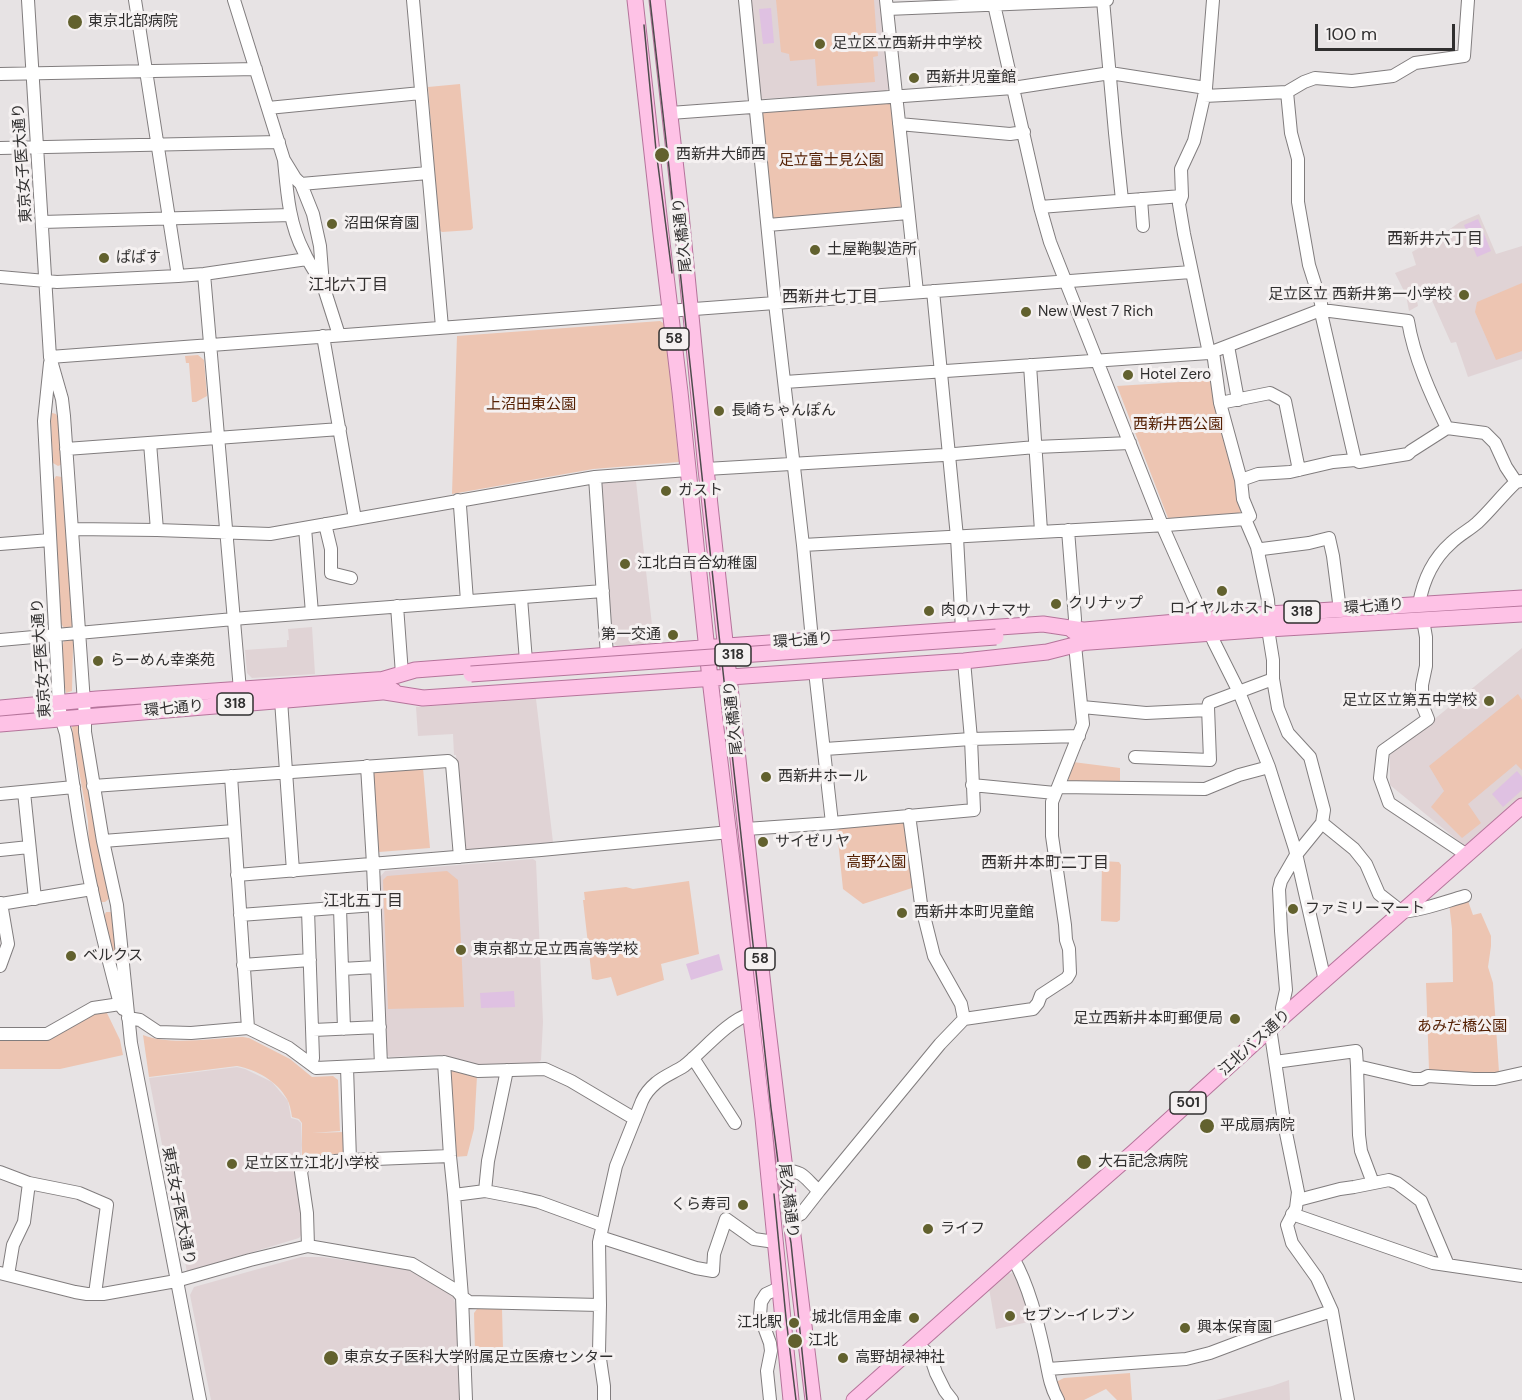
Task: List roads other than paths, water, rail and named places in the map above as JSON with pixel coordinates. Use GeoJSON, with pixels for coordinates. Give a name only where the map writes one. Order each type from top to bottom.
{"type":"FeatureCollection","features":[{"type":"Feature","properties":{"kind":"main road","name":"尾久橋通り"},"geometry":{"type":"LineString","coordinates":[[635,0],[710,679],[763,1118],[791,1400]]}},
{"type":"Feature","properties":{"kind":"main road","name":"尾久橋通り"},"geometry":{"type":"LineString","coordinates":[[657,0],[706,469],[784,1172],[813,1400]]}},
{"type":"Feature","properties":{"kind":"main road","name":"環七通り"},"geometry":{"type":"LineString","coordinates":[[1269,622],[1341,610],[1522,598]]}},
{"type":"Feature","properties":{"kind":"main road","name":"環七通り"},"geometry":{"type":"LineString","coordinates":[[0,708],[240,690],[383,686],[1269,622],[1423,620],[1522,614]]}},
{"type":"Feature","properties":{"kind":"main road","name":"環七通り"},"geometry":{"type":"LineString","coordinates":[[0,724],[281,700],[383,686],[402,674],[415,670],[1043,624],[1079,636]]}},
{"type":"Feature","properties":{"kind":"main road","name":"環七通り"},"geometry":{"type":"LineString","coordinates":[[383,686],[423,698],[964,661],[1047,652],[1079,636]]}},
{"type":"Feature","properties":{"kind":"main road","name":"江北バス通り"},"geometry":{"type":"LineString","coordinates":[[854,1400],[1522,806]]}},
{"type":"Feature","properties":{"kind":"street","name":"東京女子医大通り"},"geometry":{"type":"LineString","coordinates":[[28,0],[51,358],[44,421],[58,702],[60,719],[66,734],[85,855],[100,928],[120,1004],[128,1018]]}},
{"type":"Feature","properties":{"kind":"street"},"geometry":{"type":"LineString","coordinates":[[135,0],[178,276]]}},
{"type":"Feature","properties":{"kind":"street"},"geometry":{"type":"LineString","coordinates":[[234,0],[279,141],[284,160],[291,215],[297,236],[307,259],[324,285]]}},
{"type":"Feature","properties":{"kind":"street"},"geometry":{"type":"LineString","coordinates":[[413,0],[442,327]]}},
{"type":"Feature","properties":{"kind":"street"},"geometry":{"type":"LineString","coordinates":[[745,0],[812,640]]}},
{"type":"Feature","properties":{"kind":"street"},"geometry":{"type":"LineString","coordinates":[[917,292],[887,4],[1104,0],[1122,200]]}},
{"type":"Feature","properties":{"kind":"street"},"geometry":{"type":"LineString","coordinates":[[803,545],[1162,525],[1245,519],[1250,516],[1243,499],[1241,480],[1220,403],[1211,353],[1191,272],[1179,204],[1182,196],[1181,170],[1194,141],[1205,92],[1213,0]]}},
{"type":"Feature","properties":{"kind":"street"},"geometry":{"type":"LineString","coordinates":[[670,113],[1013,88],[1110,73],[1205,92],[1287,92],[1315,78],[1352,81],[1393,76],[1415,63],[1464,56],[1468,0]]}},
{"type":"Feature","properties":{"kind":"street"},"geometry":{"type":"LineString","coordinates":[[993,2],[1050,242],[1162,525],[1239,692],[1269,768],[1296,855],[1325,981]]}},
{"type":"Feature","properties":{"kind":"street"},"geometry":{"type":"LineString","coordinates":[[0,74],[256,69]]}},
{"type":"Feature","properties":{"kind":"street"},"geometry":{"type":"LineString","coordinates":[[1287,92],[1291,133],[1298,159],[1298,202],[1309,265],[1322,311],[1355,460]]}},
{"type":"Feature","properties":{"kind":"street"},"geometry":{"type":"LineString","coordinates":[[268,108],[421,93]]}},
{"type":"Feature","properties":{"kind":"street"},"geometry":{"type":"LineString","coordinates":[[899,124],[1010,134],[1024,132]]}},
{"type":"Feature","properties":{"kind":"street"},"geometry":{"type":"LineString","coordinates":[[0,148],[279,141]]}},
{"type":"Feature","properties":{"kind":"street"},"geometry":{"type":"LineString","coordinates":[[284,160],[301,184],[313,214],[319,236],[324,285],[339,335]]}},
{"type":"Feature","properties":{"kind":"street"},"geometry":{"type":"LineString","coordinates":[[301,184],[428,173]]}},
{"type":"Feature","properties":{"kind":"street"},"geometry":{"type":"LineString","coordinates":[[1040,207],[1182,196]]}},
{"type":"Feature","properties":{"kind":"street"},"geometry":{"type":"LineString","coordinates":[[1141,199],[1143,226]]}},
{"type":"Feature","properties":{"kind":"street"},"geometry":{"type":"LineString","coordinates":[[768,225],[908,213]]}},
{"type":"Feature","properties":{"kind":"street"},"geometry":{"type":"LineString","coordinates":[[42,222],[291,215]]}},
{"type":"Feature","properties":{"kind":"street"},"geometry":{"type":"LineString","coordinates":[[0,277],[46,281],[178,276],[307,259]]}},
{"type":"Feature","properties":{"kind":"street"},"geometry":{"type":"LineString","coordinates":[[51,358],[210,344],[1191,272]]}},
{"type":"Feature","properties":{"kind":"street"},"geometry":{"type":"LineString","coordinates":[[204,274],[240,690]]}},
{"type":"Feature","properties":{"kind":"street"},"geometry":{"type":"LineString","coordinates":[[933,291],[957,537],[962,630]]}},
{"type":"Feature","properties":{"kind":"street"},"geometry":{"type":"LineString","coordinates":[[785,382],[1211,353],[1322,311],[1330,311],[1408,321],[1424,375],[1448,428]]}},
{"type":"Feature","properties":{"kind":"street"},"geometry":{"type":"LineString","coordinates":[[323,336],[355,519]]}},
{"type":"Feature","properties":{"kind":"street"},"geometry":{"type":"LineString","coordinates":[[1228,346],[1238,400]]}},
{"type":"Feature","properties":{"kind":"street","name":"東京女子医大通り"},"geometry":{"type":"LineString","coordinates":[[51,358],[62,399],[85,732],[119,921],[131,1043],[200,1400]]}},
{"type":"Feature","properties":{"kind":"street"},"geometry":{"type":"LineString","coordinates":[[1030,365],[1041,531]]}},
{"type":"Feature","properties":{"kind":"street"},"geometry":{"type":"LineString","coordinates":[[1220,403],[1270,393],[1286,401],[1299,470]]}},
{"type":"Feature","properties":{"kind":"street"},"geometry":{"type":"LineString","coordinates":[[1241,480],[1258,474],[1290,472],[1333,462],[1355,460],[1359,462],[1408,454],[1448,428],[1485,433],[1495,443],[1506,467],[1519,482],[1477,523],[1451,542],[1439,555],[1430,569],[1419,604]]}},
{"type":"Feature","properties":{"kind":"street"},"geometry":{"type":"LineString","coordinates":[[66,449],[340,429]]}},
{"type":"Feature","properties":{"kind":"street"},"geometry":{"type":"LineString","coordinates":[[150,443],[157,530]]}},
{"type":"Feature","properties":{"kind":"street"},"geometry":{"type":"LineString","coordinates":[[706,469],[1130,443]]}},
{"type":"Feature","properties":{"kind":"street"},"geometry":{"type":"LineString","coordinates":[[72,529],[270,534],[595,477],[688,470]]}},
{"type":"Feature","properties":{"kind":"street"},"geometry":{"type":"LineString","coordinates":[[47,472],[68,471]]}},
{"type":"Feature","properties":{"kind":"street"},"geometry":{"type":"LineString","coordinates":[[595,477],[607,656]]}},
{"type":"Feature","properties":{"kind":"street"},"geometry":{"type":"LineString","coordinates":[[458,500],[467,601]]}},
{"type":"Feature","properties":{"kind":"street"},"geometry":{"type":"LineString","coordinates":[[1245,519],[1259,553],[1268,600],[1276,702],[1288,733],[1310,757],[1324,810],[1322,823],[1296,855],[1281,881],[1281,931],[1286,990],[1282,1008],[1284,1016]]}},
{"type":"Feature","properties":{"kind":"street"},"geometry":{"type":"LineString","coordinates":[[325,524],[332,573],[351,578]]}},
{"type":"Feature","properties":{"kind":"street"},"geometry":{"type":"LineString","coordinates":[[305,528],[312,613]]}},
{"type":"Feature","properties":{"kind":"street"},"geometry":{"type":"LineString","coordinates":[[790,1219],[801,1214],[940,1044],[964,1019],[1034,1009],[1041,995],[1067,978],[1070,973],[1052,836],[1052,802],[1083,724],[1079,636],[1075,619],[1068,530]]}},
{"type":"Feature","properties":{"kind":"street"},"geometry":{"type":"LineString","coordinates":[[1259,553],[1263,549],[1310,543],[1329,538],[1341,610]]}},
{"type":"Feature","properties":{"kind":"street"},"geometry":{"type":"LineString","coordinates":[[0,544],[50,540]]}},
{"type":"Feature","properties":{"kind":"street"},"geometry":{"type":"LineString","coordinates":[[0,640],[235,619],[603,591]]}},
{"type":"Feature","properties":{"kind":"street"},"geometry":{"type":"LineString","coordinates":[[521,598],[526,662]]}},
{"type":"Feature","properties":{"kind":"street"},"geometry":{"type":"LineString","coordinates":[[397,606],[402,674]]}},
{"type":"Feature","properties":{"kind":"street"},"geometry":{"type":"LineString","coordinates":[[1423,620],[1426,637],[1426,666],[1422,685],[1422,704],[1428,719],[1383,751],[1380,778],[1389,803],[1467,855]]}},
{"type":"Feature","properties":{"kind":"street"},"geometry":{"type":"LineString","coordinates":[[746,829],[974,810],[964,661]]}},
{"type":"Feature","properties":{"kind":"street"},"geometry":{"type":"LineString","coordinates":[[815,671],[832,823]]}},
{"type":"Feature","properties":{"kind":"street"},"geometry":{"type":"LineString","coordinates":[[1135,757],[1210,760],[1209,703],[1274,679]]}},
{"type":"Feature","properties":{"kind":"street"},"geometry":{"type":"LineString","coordinates":[[281,700],[293,871]]}},
{"type":"Feature","properties":{"kind":"street"},"geometry":{"type":"LineString","coordinates":[[1082,707],[1146,713],[1208,711]]}},
{"type":"Feature","properties":{"kind":"street"},"geometry":{"type":"LineString","coordinates":[[825,749],[971,739],[1079,736]]}},
{"type":"Feature","properties":{"kind":"street"},"geometry":{"type":"LineString","coordinates":[[93,786],[448,761],[452,764],[460,857]]}},
{"type":"Feature","properties":{"kind":"street"},"geometry":{"type":"LineString","coordinates":[[367,766],[374,864],[381,1065]]}},
{"type":"Feature","properties":{"kind":"street"},"geometry":{"type":"LineString","coordinates":[[972,785],[1057,790],[1205,789],[1239,775],[1269,768]]}},
{"type":"Feature","properties":{"kind":"street"},"geometry":{"type":"LineString","coordinates":[[231,776],[248,1028]]}},
{"type":"Feature","properties":{"kind":"street"},"geometry":{"type":"LineString","coordinates":[[0,794],[74,787]]}},
{"type":"Feature","properties":{"kind":"street"},"geometry":{"type":"LineString","coordinates":[[24,792],[34,899]]}},
{"type":"Feature","properties":{"kind":"street"},"geometry":{"type":"LineString","coordinates":[[909,815],[921,904],[934,956],[961,1004],[964,1019]]}},
{"type":"Feature","properties":{"kind":"street"},"geometry":{"type":"LineString","coordinates":[[1322,823],[1354,849],[1366,864],[1379,894],[1402,912],[1418,911],[1466,896]]}},
{"type":"Feature","properties":{"kind":"street"},"geometry":{"type":"LineString","coordinates":[[103,841],[234,831]]}},
{"type":"Feature","properties":{"kind":"street"},"geometry":{"type":"LineString","coordinates":[[237,875],[730,832]]}},
{"type":"Feature","properties":{"kind":"street"},"geometry":{"type":"LineString","coordinates":[[0,850],[29,847]]}},
{"type":"Feature","properties":{"kind":"street"},"geometry":{"type":"LineString","coordinates":[[0,966],[8,944],[1,903],[92,889]]}},
{"type":"Feature","properties":{"kind":"street"},"geometry":{"type":"LineString","coordinates":[[240,915],[375,905]]}},
{"type":"Feature","properties":{"kind":"street"},"geometry":{"type":"LineString","coordinates":[[340,908],[344,1029]]}},
{"type":"Feature","properties":{"kind":"street"},"geometry":{"type":"LineString","coordinates":[[308,910],[313,1030],[311,1064]]}},
{"type":"Feature","properties":{"kind":"street"},"geometry":{"type":"LineString","coordinates":[[243,965],[310,960]]}},
{"type":"Feature","properties":{"kind":"street"},"geometry":{"type":"LineString","coordinates":[[342,969],[377,967]]}},
{"type":"Feature","properties":{"kind":"street"},"geometry":{"type":"LineString","coordinates":[[0,1034],[47,1034],[93,1008],[120,1004]]}},
{"type":"Feature","properties":{"kind":"street"},"geometry":{"type":"LineString","coordinates":[[604,1400],[599,1352],[601,1231],[616,1166],[646,1094],[656,1083],[683,1066],[732,1025],[750,1014]]}},
{"type":"Feature","properties":{"kind":"street"},"geometry":{"type":"LineString","coordinates":[[128,1018],[140,1020],[158,1032],[190,1033],[248,1028],[289,1048],[316,1068],[444,1062],[478,1071],[544,1068],[571,1081],[635,1119]]}},
{"type":"Feature","properties":{"kind":"street"},"geometry":{"type":"LineString","coordinates":[[313,1030],[380,1027]]}},
{"type":"Feature","properties":{"kind":"street"},"geometry":{"type":"LineString","coordinates":[[1270,1029],[1285,1128],[1298,1192],[1298,1200],[1287,1225],[1292,1244],[1317,1278],[1332,1311],[1348,1400]]}},
{"type":"Feature","properties":{"kind":"street"},"geometry":{"type":"LineString","coordinates":[[1275,1062],[1356,1052],[1361,1151],[1373,1183]]}},
{"type":"Feature","properties":{"kind":"street"},"geometry":{"type":"LineString","coordinates":[[693,1058],[735,1123]]}},
{"type":"Feature","properties":{"kind":"street"},"geometry":{"type":"LineString","coordinates":[[444,1062],[462,1297],[466,1400]]}},
{"type":"Feature","properties":{"kind":"street"},"geometry":{"type":"LineString","coordinates":[[1357,1066],[1413,1079],[1428,1076],[1495,1079],[1522,1072]]}},
{"type":"Feature","properties":{"kind":"street"},"geometry":{"type":"LineString","coordinates":[[346,1067],[351,1160]]}},
{"type":"Feature","properties":{"kind":"street"},"geometry":{"type":"LineString","coordinates":[[485,1191],[488,1161],[507,1070]]}},
{"type":"Feature","properties":{"kind":"street"},"geometry":{"type":"LineString","coordinates":[[308,1246],[307,1213],[301,1172],[305,1163],[450,1156]]}},
{"type":"Feature","properties":{"kind":"street"},"geometry":{"type":"LineString","coordinates":[[0,1172],[29,1183],[79,1193],[107,1205],[95,1294]]}},
{"type":"Feature","properties":{"kind":"street"},"geometry":{"type":"LineString","coordinates":[[784,1172],[800,1173],[819,1191]]}},
{"type":"Feature","properties":{"kind":"street"},"geometry":{"type":"LineString","coordinates":[[1298,1200],[1389,1180],[1397,1183],[1421,1202],[1448,1265]]}},
{"type":"Feature","properties":{"kind":"street"},"geometry":{"type":"LineString","coordinates":[[29,1183],[24,1222],[13,1245],[4,1274],[75,1292],[95,1294],[176,1281],[308,1246],[412,1264],[457,1291],[469,1302],[600,1305]]}},
{"type":"Feature","properties":{"kind":"street"},"geometry":{"type":"LineString","coordinates":[[454,1195],[485,1191],[539,1202],[601,1231],[696,1268],[713,1271],[714,1254],[726,1219],[754,1239],[775,1242]]}},
{"type":"Feature","properties":{"kind":"street"},"geometry":{"type":"LineString","coordinates":[[1292,1214],[1433,1263],[1522,1276]]}},
{"type":"Feature","properties":{"kind":"street"},"geometry":{"type":"LineString","coordinates":[[1013,1258],[1023,1275],[1052,1389],[1058,1400]]}},
{"type":"Feature","properties":{"kind":"street"},"geometry":{"type":"LineString","coordinates":[[770,1400],[767,1371],[771,1351],[760,1316],[761,1302],[778,1281],[798,1272]]}},
{"type":"Feature","properties":{"kind":"street"},"geometry":{"type":"LineString","coordinates":[[1048,1369],[1186,1359],[1332,1311]]}},
{"type":"Feature","properties":{"kind":"street"},"geometry":{"type":"LineString","coordinates":[[917,1344],[930,1355],[936,1373],[952,1400]]}},
{"type":"Feature","properties":{"kind":"tram line"},"geometry":{"type":"LineString","coordinates":[[650,0],[771,1108],[791,1243],[807,1400]]}},
{"type":"Feature","properties":{"kind":"tram line"},"geometry":{"type":"LineString","coordinates":[[644,25],[656,150],[672,273]]}},
{"type":"Feature","properties":{"kind":"tram line"},"geometry":{"type":"LineString","coordinates":[[774,1194],[796,1400]]}},
{"type":"Feature","properties":{"kind":"place","name":"東京北部病院"},"geometry":{"type":"Point","coordinates":[75,22]}},
{"type":"Feature","properties":{"kind":"place","name":"足立区立西新井中学校"},"geometry":{"type":"Point","coordinates":[820,44]}},
{"type":"Feature","properties":{"kind":"place","name":"西新井児童館"},"geometry":{"type":"Point","coordinates":[914,78]}},
{"type":"Feature","properties":{"kind":"place","name":"西新井大師西"},"geometry":{"type":"Point","coordinates":[662,155]}},
{"type":"Feature","properties":{"kind":"place","name":"沼田保育園"},"geometry":{"type":"Point","coordinates":[332,224]}},
{"type":"Feature","properties":{"kind":"place","name":"土屋鞄製造所"},"geometry":{"type":"Point","coordinates":[815,250]}},
{"type":"Feature","properties":{"kind":"place","name":"ぱぱす"},"geometry":{"type":"Point","coordinates":[104,258]}},
{"type":"Feature","properties":{"kind":"place","name":"足立区立 西新井第一小学校"},"geometry":{"type":"Point","coordinates":[1464,295]}},
{"type":"Feature","properties":{"kind":"place","name":"New West 7 Rich"},"geometry":{"type":"Point","coordinates":[1026,312]}},
{"type":"Feature","properties":{"kind":"place","name":"Hotel Zero"},"geometry":{"type":"Point","coordinates":[1128,375]}},
{"type":"Feature","properties":{"kind":"place","name":"長崎ちゃんぽん"},"geometry":{"type":"Point","coordinates":[719,411]}},
{"type":"Feature","properties":{"kind":"place","name":"ガスト"},"geometry":{"type":"Point","coordinates":[666,491]}},
{"type":"Feature","properties":{"kind":"place","name":"江北白百合幼稚園"},"geometry":{"type":"Point","coordinates":[625,564]}},
{"type":"Feature","properties":{"kind":"place","name":"ロイヤルホスト"},"geometry":{"type":"Point","coordinates":[1222,591]}},
{"type":"Feature","properties":{"kind":"place","name":"クリナップ"},"geometry":{"type":"Point","coordinates":[1056,604]}},
{"type":"Feature","properties":{"kind":"place","name":"肉のハナマサ"},"geometry":{"type":"Point","coordinates":[929,611]}},
{"type":"Feature","properties":{"kind":"place","name":"第一交通"},"geometry":{"type":"Point","coordinates":[673,635]}},
{"type":"Feature","properties":{"kind":"place","name":"らーめん幸楽苑"},"geometry":{"type":"Point","coordinates":[98,661]}},
{"type":"Feature","properties":{"kind":"place","name":"足立区立第五中学校"},"geometry":{"type":"Point","coordinates":[1489,701]}},
{"type":"Feature","properties":{"kind":"place","name":"西新井ホール"},"geometry":{"type":"Point","coordinates":[766,777]}},
{"type":"Feature","properties":{"kind":"place","name":"サイゼリヤ"},"geometry":{"type":"Point","coordinates":[763,842]}},
{"type":"Feature","properties":{"kind":"place","name":"ファミリーマート"},"geometry":{"type":"Point","coordinates":[1293,909]}},
{"type":"Feature","properties":{"kind":"place","name":"西新井本町児童館"},"geometry":{"type":"Point","coordinates":[902,913]}},
{"type":"Feature","properties":{"kind":"place","name":"東京都立足立西高等学校"},"geometry":{"type":"Point","coordinates":[461,950]}},
{"type":"Feature","properties":{"kind":"place","name":"ベルクス"},"geometry":{"type":"Point","coordinates":[71,956]}},
{"type":"Feature","properties":{"kind":"place","name":"足立西新井本町郵便局"},"geometry":{"type":"Point","coordinates":[1235,1019]}},
{"type":"Feature","properties":{"kind":"place","name":"平成扇病院"},"geometry":{"type":"Point","coordinates":[1207,1126]}},
{"type":"Feature","properties":{"kind":"place","name":"大石記念病院"},"geometry":{"type":"Point","coordinates":[1084,1162]}},
{"type":"Feature","properties":{"kind":"place","name":"足立区立江北小学校"},"geometry":{"type":"Point","coordinates":[232,1164]}},
{"type":"Feature","properties":{"kind":"place","name":"くら寿司"},"geometry":{"type":"Point","coordinates":[743,1205]}},
{"type":"Feature","properties":{"kind":"place","name":"ライフ"},"geometry":{"type":"Point","coordinates":[928,1229]}},
{"type":"Feature","properties":{"kind":"place","name":"セブン-イレブン"},"geometry":{"type":"Point","coordinates":[1010,1316]}},
{"type":"Feature","properties":{"kind":"place","name":"城北信用金庫"},"geometry":{"type":"Point","coordinates":[914,1318]}},
{"type":"Feature","properties":{"kind":"place","name":"江北駅"},"geometry":{"type":"Point","coordinates":[794,1323]}},
{"type":"Feature","properties":{"kind":"place","name":"興本保育園"},"geometry":{"type":"Point","coordinates":[1185,1328]}},
{"type":"Feature","properties":{"kind":"place","name":"江北"},"geometry":{"type":"Point","coordinates":[795,1341]}},
{"type":"Feature","properties":{"kind":"place","name":"東京女子医科大学附属足立医療センター"},"geometry":{"type":"Point","coordinates":[331,1358]}},
{"type":"Feature","properties":{"kind":"place","name":"高野胡禄神社"},"geometry":{"type":"Point","coordinates":[843,1358]}},
{"type":"Feature","properties":{"kind":"district","name":"西新井六丁目"},"geometry":{"type":"Point","coordinates":[1435,240]}},
{"type":"Feature","properties":{"kind":"district","name":"江北六丁目"},"geometry":{"type":"Point","coordinates":[348,286]}},
{"type":"Feature","properties":{"kind":"district","name":"西新井七丁目"},"geometry":{"type":"Point","coordinates":[830,298]}},
{"type":"Feature","properties":{"kind":"district","name":"西新井本町二丁目"},"geometry":{"type":"Point","coordinates":[1045,864]}},
{"type":"Feature","properties":{"kind":"district","name":"江北五丁目"},"geometry":{"type":"Point","coordinates":[363,902]}},
{"type":"Feature","properties":{"kind":"park label","name":"足立富士見公園"},"geometry":{"type":"Point","coordinates":[831,161]}},
{"type":"Feature","properties":{"kind":"park label","name":"上沼田東公園"},"geometry":{"type":"Point","coordinates":[531,405]}},
{"type":"Feature","properties":{"kind":"park label","name":"西新井西公園"},"geometry":{"type":"Point","coordinates":[1178,425]}},
{"type":"Feature","properties":{"kind":"park label","name":"高野公園"},"geometry":{"type":"Point","coordinates":[876,863]}},
{"type":"Feature","properties":{"kind":"park label","name":"あみだ橋公園"},"geometry":{"type":"Point","coordinates":[1462,1027]}}]}
